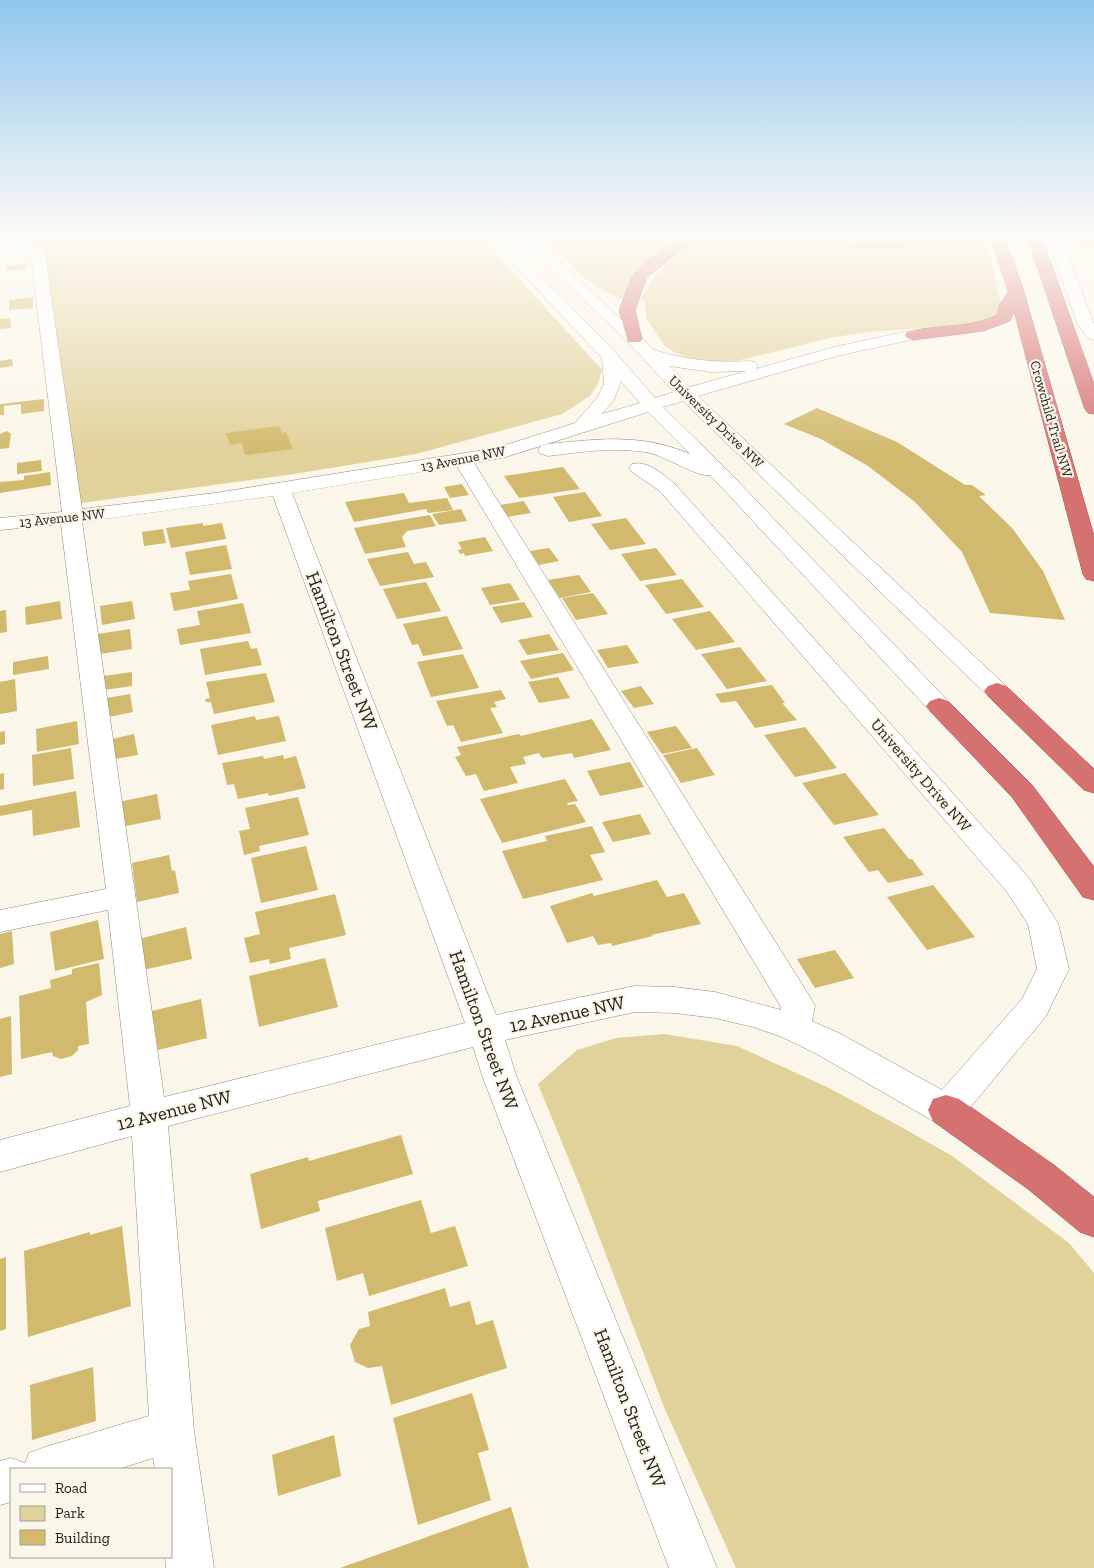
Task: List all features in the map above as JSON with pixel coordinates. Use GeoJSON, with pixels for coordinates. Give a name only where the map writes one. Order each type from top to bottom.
{"type":"FeatureCollection","features":[{"type":"Feature","properties":{"kind":"highway"},"geometry":{"type":"LineString","coordinates":[[628,308],[634,339]]}},
{"type":"Feature","properties":{"kind":"highway"},"geometry":{"type":"LineString","coordinates":[[913,335],[930,331],[985,327],[1004,318],[1007,308]]}},
{"type":"Feature","properties":{"kind":"highway","name":"Crowchild Trail NW"},"geometry":{"type":"LineString","coordinates":[[1020,308],[1094,574]]}},
{"type":"Feature","properties":{"kind":"highway"},"geometry":{"type":"LineString","coordinates":[[1059,308],[1094,409]]}},
{"type":"Feature","properties":{"kind":"highway"},"geometry":{"type":"LineString","coordinates":[[997,691],[1094,784]]}},
{"type":"Feature","properties":{"kind":"highway"},"geometry":{"type":"LineString","coordinates":[[939,706],[1022,791],[1094,889]]}},
{"type":"Feature","properties":{"kind":"highway"},"geometry":{"type":"LineString","coordinates":[[946,1110],[1034,1172],[1094,1220]]}},
{"type":"Feature","properties":{"kind":"street"},"geometry":{"type":"LineString","coordinates":[[45,308],[149,1116],[172,1431],[190,1568]]}},
{"type":"Feature","properties":{"kind":"street","name":"University Drive NW"},"geometry":{"type":"LineString","coordinates":[[563,308],[651,405],[723,477],[939,706]]}},
{"type":"Feature","properties":{"kind":"street","name":"University Drive NW"},"geometry":{"type":"LineString","coordinates":[[601,308],[634,339],[686,394],[997,691]]}},
{"type":"Feature","properties":{"kind":"street"},"geometry":{"type":"LineString","coordinates":[[1080,308],[1085,323],[1094,335]]}},
{"type":"Feature","properties":{"kind":"street","name":"13 Avenue NW"},"geometry":{"type":"LineString","coordinates":[[0,524],[72,517],[281,490],[499,453],[686,394],[834,352],[913,335]]}},
{"type":"Feature","properties":{"kind":"street"},"geometry":{"type":"LineString","coordinates":[[647,353],[671,362],[694,366],[727,368],[793,364]]}},
{"type":"Feature","properties":{"kind":"street"},"geometry":{"type":"LineString","coordinates":[[580,428],[605,400],[612,384],[610,358]]}},
{"type":"Feature","properties":{"kind":"street"},"geometry":{"type":"LineString","coordinates":[[499,453],[623,444],[646,446],[663,451],[723,477]]}},
{"type":"Feature","properties":{"kind":"street"},"geometry":{"type":"LineString","coordinates":[[463,460],[798,1006],[794,1028]]}},
{"type":"Feature","properties":{"kind":"street","name":"University Drive NW"},"geometry":{"type":"LineString","coordinates":[[640,468],[668,487],[1018,885],[1043,923],[1053,969],[1034,1007],[946,1110]]}},
{"type":"Feature","properties":{"kind":"street","name":"Hamilton Street NW"},"geometry":{"type":"LineString","coordinates":[[281,490],[485,1031],[499,1075],[693,1568]]}},
{"type":"Feature","properties":{"kind":"street"},"geometry":{"type":"LineString","coordinates":[[0,921],[122,896]]}},
{"type":"Feature","properties":{"kind":"street","name":"12 Avenue NW"},"geometry":{"type":"LineString","coordinates":[[0,1156],[149,1116],[485,1031],[635,999],[675,1000],[715,1005],[756,1015],[794,1028],[827,1043],[946,1110]]}},
{"type":"Feature","properties":{"kind":"street"},"geometry":{"type":"LineString","coordinates":[[48,1468],[172,1431]]}},
{"type":"Feature","properties":{"kind":"green space"},"geometry":{"type":"Polygon","coordinates":[[[53,308],[546,308],[602,370],[598,384],[590,396],[562,414],[416,454],[294,474],[81,503],[53,308]]]}},
{"type":"Feature","properties":{"kind":"green space"},"geometry":{"type":"Polygon","coordinates":[[[645,308],[1002,308],[998,317],[983,323],[870,332],[834,337],[732,362],[694,360],[674,352],[664,345],[646,318],[645,308]]]}},
{"type":"Feature","properties":{"kind":"green space"},"geometry":{"type":"Polygon","coordinates":[[[664,1034],[737,1046],[827,1087],[903,1128],[952,1156],[1069,1243],[1094,1273],[1094,1568],[736,1568],[664,1407],[579,1184],[538,1084],[577,1050],[616,1038],[664,1034]]]}},
{"type":"Feature","properties":{"kind":"building"},"geometry":{"type":"Polygon","coordinates":[[[9,308],[31,308],[9,310],[9,308]]]}},
{"type":"Feature","properties":{"kind":"building"},"geometry":{"type":"Polygon","coordinates":[[[10,318],[11,328],[0,329],[0,319],[10,318]]]}},
{"type":"Feature","properties":{"kind":"building"},"geometry":{"type":"Polygon","coordinates":[[[12,359],[13,366],[0,368],[0,361],[12,359]]]}},
{"type":"Feature","properties":{"kind":"building"},"geometry":{"type":"Polygon","coordinates":[[[44,399],[44,411],[21,414],[21,404],[4,406],[4,415],[0,415],[0,404],[44,399]]]}},
{"type":"Feature","properties":{"kind":"building"},"geometry":{"type":"Polygon","coordinates":[[[817,408],[897,442],[965,485],[972,485],[986,495],[979,496],[1012,528],[1043,571],[1065,620],[990,613],[962,552],[915,502],[868,466],[821,439],[784,424],[817,408]]]}},
{"type":"Feature","properties":{"kind":"building"},"geometry":{"type":"Polygon","coordinates":[[[279,426],[282,433],[286,432],[293,449],[245,455],[242,443],[230,445],[226,433],[279,426]]]}},
{"type":"Feature","properties":{"kind":"building"},"geometry":{"type":"Polygon","coordinates":[[[7,431],[11,434],[9,448],[0,449],[0,434],[7,431]]]}},
{"type":"Feature","properties":{"kind":"building"},"geometry":{"type":"Polygon","coordinates":[[[41,460],[42,471],[17,474],[17,463],[41,460]]]}},
{"type":"Feature","properties":{"kind":"building"},"geometry":{"type":"Polygon","coordinates":[[[563,467],[580,489],[519,498],[504,476],[563,467]]]}},
{"type":"Feature","properties":{"kind":"building"},"geometry":{"type":"Polygon","coordinates":[[[50,472],[51,485],[0,493],[0,482],[24,480],[24,476],[50,472]]]}},
{"type":"Feature","properties":{"kind":"building"},"geometry":{"type":"Polygon","coordinates":[[[462,484],[469,495],[450,498],[444,487],[462,484]]]}},
{"type":"Feature","properties":{"kind":"building"},"geometry":{"type":"Polygon","coordinates":[[[585,492],[602,516],[569,522],[553,497],[585,492]]]}},
{"type":"Feature","properties":{"kind":"building"},"geometry":{"type":"Polygon","coordinates":[[[404,493],[409,503],[447,498],[453,510],[428,513],[426,509],[354,522],[345,502],[404,493]]]}},
{"type":"Feature","properties":{"kind":"building"},"geometry":{"type":"Polygon","coordinates":[[[524,501],[531,513],[507,517],[500,505],[524,501]]]}},
{"type":"Feature","properties":{"kind":"building"},"geometry":{"type":"Polygon","coordinates":[[[461,509],[467,521],[439,525],[432,514],[461,509]]]}},
{"type":"Feature","properties":{"kind":"building"},"geometry":{"type":"Polygon","coordinates":[[[430,515],[436,526],[407,531],[402,537],[406,547],[365,554],[354,528],[430,515]]]}},
{"type":"Feature","properties":{"kind":"building"},"geometry":{"type":"Polygon","coordinates":[[[626,518],[646,544],[610,550],[591,524],[626,518]]]}},
{"type":"Feature","properties":{"kind":"building"},"geometry":{"type":"Polygon","coordinates":[[[203,523],[203,526],[222,523],[226,539],[171,548],[166,528],[203,523]]]}},
{"type":"Feature","properties":{"kind":"building"},"geometry":{"type":"Polygon","coordinates":[[[163,529],[166,543],[144,546],[142,532],[163,529]]]}},
{"type":"Feature","properties":{"kind":"building"},"geometry":{"type":"Polygon","coordinates":[[[485,537],[493,551],[465,556],[464,553],[460,554],[458,550],[462,549],[458,542],[485,537]]]}},
{"type":"Feature","properties":{"kind":"building"},"geometry":{"type":"Polygon","coordinates":[[[226,545],[232,569],[190,575],[185,552],[226,545]]]}},
{"type":"Feature","properties":{"kind":"building"},"geometry":{"type":"Polygon","coordinates":[[[549,548],[559,561],[539,565],[530,551],[549,548]]]}},
{"type":"Feature","properties":{"kind":"building"},"geometry":{"type":"Polygon","coordinates":[[[656,548],[677,575],[640,581],[621,554],[656,548]]]}},
{"type":"Feature","properties":{"kind":"building"},"geometry":{"type":"Polygon","coordinates":[[[408,552],[414,564],[426,562],[434,577],[380,586],[367,559],[408,552]]]}},
{"type":"Feature","properties":{"kind":"building"},"geometry":{"type":"Polygon","coordinates":[[[231,574],[238,599],[174,611],[170,593],[190,590],[188,581],[231,574]]]}},
{"type":"Feature","properties":{"kind":"building"},"geometry":{"type":"Polygon","coordinates":[[[579,575],[591,592],[560,598],[548,580],[579,575]]]}},
{"type":"Feature","properties":{"kind":"building"},"geometry":{"type":"Polygon","coordinates":[[[682,579],[704,607],[666,614],[645,585],[682,579]]]}},
{"type":"Feature","properties":{"kind":"building"},"geometry":{"type":"Polygon","coordinates":[[[426,582],[441,611],[397,619],[383,589],[426,582]]]}},
{"type":"Feature","properties":{"kind":"building"},"geometry":{"type":"Polygon","coordinates":[[[510,583],[520,600],[490,605],[481,588],[510,583]]]}},
{"type":"Feature","properties":{"kind":"building"},"geometry":{"type":"Polygon","coordinates":[[[593,593],[608,614],[576,620],[562,598],[593,593]]]}},
{"type":"Feature","properties":{"kind":"building"},"geometry":{"type":"Polygon","coordinates":[[[60,601],[62,619],[26,625],[25,607],[60,601]]]}},
{"type":"Feature","properties":{"kind":"building"},"geometry":{"type":"Polygon","coordinates":[[[132,601],[135,619],[102,625],[100,606],[132,601]]]}},
{"type":"Feature","properties":{"kind":"building"},"geometry":{"type":"Polygon","coordinates":[[[524,602],[533,617],[501,623],[492,607],[524,602]]]}},
{"type":"Feature","properties":{"kind":"building"},"geometry":{"type":"Polygon","coordinates":[[[243,603],[251,633],[180,645],[177,629],[200,625],[197,611],[243,603]]]}},
{"type":"Feature","properties":{"kind":"building"},"geometry":{"type":"Polygon","coordinates":[[[6,610],[7,632],[0,633],[0,611],[6,610]]]}},
{"type":"Feature","properties":{"kind":"building"},"geometry":{"type":"Polygon","coordinates":[[[710,611],[735,642],[696,650],[672,619],[710,611]]]}},
{"type":"Feature","properties":{"kind":"building"},"geometry":{"type":"Polygon","coordinates":[[[447,616],[463,649],[423,656],[418,644],[412,645],[403,624],[447,616]]]}},
{"type":"Feature","properties":{"kind":"building"},"geometry":{"type":"Polygon","coordinates":[[[130,629],[132,649],[100,654],[98,634],[130,629]]]}},
{"type":"Feature","properties":{"kind":"building"},"geometry":{"type":"Polygon","coordinates":[[[549,634],[559,650],[527,655],[518,640],[549,634]]]}},
{"type":"Feature","properties":{"kind":"building"},"geometry":{"type":"Polygon","coordinates":[[[248,641],[251,649],[257,648],[262,665],[205,675],[200,649],[248,641]]]}},
{"type":"Feature","properties":{"kind":"building"},"geometry":{"type":"Polygon","coordinates":[[[627,645],[639,663],[608,668],[597,650],[627,645]]]}},
{"type":"Feature","properties":{"kind":"building"},"geometry":{"type":"Polygon","coordinates":[[[740,647],[767,681],[727,689],[701,654],[740,647]]]}},
{"type":"Feature","properties":{"kind":"building"},"geometry":{"type":"Polygon","coordinates":[[[563,653],[574,670],[531,679],[520,661],[563,653]]]}},
{"type":"Feature","properties":{"kind":"building"},"geometry":{"type":"Polygon","coordinates":[[[463,654],[479,688],[431,697],[417,662],[463,654]]]}},
{"type":"Feature","properties":{"kind":"building"},"geometry":{"type":"Polygon","coordinates":[[[48,656],[49,669],[13,675],[13,662],[48,656]]]}},
{"type":"Feature","properties":{"kind":"building"},"geometry":{"type":"Polygon","coordinates":[[[132,672],[132,686],[104,690],[104,676],[132,672]]]}},
{"type":"Feature","properties":{"kind":"building"},"geometry":{"type":"Polygon","coordinates":[[[266,673],[275,702],[214,714],[211,702],[206,702],[205,699],[210,698],[206,682],[266,673]]]}},
{"type":"Feature","properties":{"kind":"building"},"geometry":{"type":"Polygon","coordinates":[[[558,677],[570,698],[539,703],[528,682],[558,677]]]}},
{"type":"Feature","properties":{"kind":"building"},"geometry":{"type":"Polygon","coordinates":[[[15,679],[17,711],[0,714],[0,682],[15,679]]]}},
{"type":"Feature","properties":{"kind":"building"},"geometry":{"type":"Polygon","coordinates":[[[772,685],[785,703],[782,703],[797,720],[755,728],[736,701],[721,703],[715,694],[772,685]]]}},
{"type":"Feature","properties":{"kind":"building"},"geometry":{"type":"Polygon","coordinates":[[[641,686],[654,704],[634,708],[621,691],[641,686]]]}},
{"type":"Feature","properties":{"kind":"building"},"geometry":{"type":"Polygon","coordinates":[[[501,690],[506,699],[494,702],[497,707],[490,708],[503,733],[461,742],[453,725],[447,726],[436,701],[501,690]]]}},
{"type":"Feature","properties":{"kind":"building"},"geometry":{"type":"Polygon","coordinates":[[[130,694],[133,712],[109,717],[107,698],[130,694]]]}},
{"type":"Feature","properties":{"kind":"building"},"geometry":{"type":"Polygon","coordinates":[[[255,716],[256,720],[279,716],[286,741],[218,755],[211,725],[255,716]]]}},
{"type":"Feature","properties":{"kind":"building"},"geometry":{"type":"Polygon","coordinates":[[[592,719],[611,750],[574,758],[572,753],[542,758],[539,753],[523,757],[526,764],[510,767],[518,783],[484,791],[476,774],[466,776],[455,757],[461,755],[457,747],[519,734],[521,736],[592,719]]]}},
{"type":"Feature","properties":{"kind":"building"},"geometry":{"type":"Polygon","coordinates":[[[77,721],[79,744],[37,752],[36,729],[77,721]]]}},
{"type":"Feature","properties":{"kind":"building"},"geometry":{"type":"Polygon","coordinates":[[[676,726],[692,748],[662,754],[647,732],[676,726]]]}},
{"type":"Feature","properties":{"kind":"building"},"geometry":{"type":"Polygon","coordinates":[[[805,727],[837,768],[795,777],[764,735],[805,727]]]}},
{"type":"Feature","properties":{"kind":"building"},"geometry":{"type":"Polygon","coordinates":[[[5,731],[5,744],[0,745],[0,732],[5,731]]]}},
{"type":"Feature","properties":{"kind":"building"},"geometry":{"type":"Polygon","coordinates":[[[134,734],[138,755],[115,759],[112,739],[134,734]]]}},
{"type":"Feature","properties":{"kind":"building"},"geometry":{"type":"Polygon","coordinates":[[[71,748],[74,779],[33,786],[32,755],[71,748]]]}},
{"type":"Feature","properties":{"kind":"building"},"geometry":{"type":"Polygon","coordinates":[[[697,748],[715,775],[681,783],[663,755],[697,748]]]}},
{"type":"Feature","properties":{"kind":"building"},"geometry":{"type":"Polygon","coordinates":[[[283,755],[284,759],[296,756],[306,788],[269,796],[268,793],[238,799],[234,784],[227,785],[222,763],[263,756],[264,759],[283,755]]]}},
{"type":"Feature","properties":{"kind":"building"},"geometry":{"type":"Polygon","coordinates":[[[630,762],[644,787],[600,796],[587,771],[630,762]]]}},
{"type":"Feature","properties":{"kind":"building"},"geometry":{"type":"Polygon","coordinates":[[[4,773],[4,789],[0,790],[0,774],[4,773]]]}},
{"type":"Feature","properties":{"kind":"building"},"geometry":{"type":"Polygon","coordinates":[[[845,773],[879,815],[834,825],[802,783],[845,773]]]}},
{"type":"Feature","properties":{"kind":"building"},"geometry":{"type":"Polygon","coordinates":[[[565,779],[578,801],[567,803],[568,805],[575,804],[586,822],[502,843],[480,799],[565,779]]]}},
{"type":"Feature","properties":{"kind":"building"},"geometry":{"type":"Polygon","coordinates":[[[76,791],[80,827],[33,836],[32,810],[0,816],[0,806],[76,791]]]}},
{"type":"Feature","properties":{"kind":"building"},"geometry":{"type":"Polygon","coordinates":[[[157,794],[161,819],[121,827],[118,802],[157,794]]]}},
{"type":"Feature","properties":{"kind":"building"},"geometry":{"type":"Polygon","coordinates":[[[298,797],[309,835],[259,846],[260,851],[244,855],[239,831],[250,829],[245,808],[298,797]]]}},
{"type":"Feature","properties":{"kind":"building"},"geometry":{"type":"Polygon","coordinates":[[[640,814],[651,834],[613,842],[602,822],[640,814]]]}},
{"type":"Feature","properties":{"kind":"building"},"geometry":{"type":"Polygon","coordinates":[[[592,826],[605,852],[590,855],[603,880],[523,899],[502,851],[547,841],[545,836],[592,826]]]}},
{"type":"Feature","properties":{"kind":"building"},"geometry":{"type":"Polygon","coordinates":[[[884,828],[924,875],[888,883],[878,870],[869,872],[843,837],[884,828]]]}},
{"type":"Feature","properties":{"kind":"building"},"geometry":{"type":"Polygon","coordinates":[[[306,846],[318,890],[261,903],[251,858],[306,846]]]}},
{"type":"Feature","properties":{"kind":"building"},"geometry":{"type":"Polygon","coordinates":[[[169,855],[172,871],[175,870],[179,893],[137,902],[132,863],[169,855]]]}},
{"type":"Feature","properties":{"kind":"building"},"geometry":{"type":"Polygon","coordinates":[[[657,880],[667,897],[684,893],[701,924],[612,946],[611,943],[598,945],[593,936],[567,943],[550,906],[592,893],[594,896],[657,880]]]}},
{"type":"Feature","properties":{"kind":"building"},"geometry":{"type":"Polygon","coordinates":[[[933,885],[975,937],[927,950],[887,897],[933,885]]]}},
{"type":"Feature","properties":{"kind":"building"},"geometry":{"type":"Polygon","coordinates":[[[335,894],[346,935],[289,948],[291,959],[270,964],[269,959],[250,963],[244,938],[260,934],[255,912],[335,894]]]}},
{"type":"Feature","properties":{"kind":"building"},"geometry":{"type":"Polygon","coordinates":[[[98,920],[104,959],[55,971],[50,932],[98,920]]]}},
{"type":"Feature","properties":{"kind":"building"},"geometry":{"type":"Polygon","coordinates":[[[186,927],[192,959],[143,970],[139,939],[186,927]]]}},
{"type":"Feature","properties":{"kind":"building"},"geometry":{"type":"Polygon","coordinates":[[[12,931],[14,964],[0,968],[0,934],[12,931]]]}},
{"type":"Feature","properties":{"kind":"building"},"geometry":{"type":"Polygon","coordinates":[[[835,950],[854,978],[815,988],[797,959],[835,950]]]}},
{"type":"Feature","properties":{"kind":"building"},"geometry":{"type":"Polygon","coordinates":[[[325,958],[338,1007],[259,1027],[249,976],[325,958]]]}},
{"type":"Feature","properties":{"kind":"building"},"geometry":{"type":"Polygon","coordinates":[[[99,963],[102,995],[86,1002],[89,1044],[78,1046],[78,1050],[72,1056],[61,1059],[53,1056],[52,1052],[21,1059],[19,996],[51,988],[50,980],[72,974],[72,969],[99,963]]]}},
{"type":"Feature","properties":{"kind":"building"},"geometry":{"type":"Polygon","coordinates":[[[201,999],[207,1038],[158,1050],[152,1011],[201,999]]]}},
{"type":"Feature","properties":{"kind":"building"},"geometry":{"type":"Polygon","coordinates":[[[11,1016],[12,1074],[0,1077],[0,1019],[11,1016]]]}},
{"type":"Feature","properties":{"kind":"building"},"geometry":{"type":"Polygon","coordinates":[[[401,1135],[413,1174],[318,1201],[320,1211],[261,1229],[250,1174],[308,1157],[309,1161],[401,1135]]]}},
{"type":"Feature","properties":{"kind":"building"},"geometry":{"type":"Polygon","coordinates":[[[421,1200],[431,1233],[455,1226],[468,1266],[369,1296],[363,1273],[337,1281],[325,1228],[421,1200]]]}},
{"type":"Feature","properties":{"kind":"building"},"geometry":{"type":"Polygon","coordinates":[[[122,1226],[131,1306],[28,1337],[24,1251],[90,1232],[90,1235],[122,1226]]]}},
{"type":"Feature","properties":{"kind":"building"},"geometry":{"type":"Polygon","coordinates":[[[6,1257],[6,1329],[0,1331],[0,1259],[6,1257]]]}},
{"type":"Feature","properties":{"kind":"building"},"geometry":{"type":"Polygon","coordinates":[[[445,1288],[450,1307],[470,1301],[476,1325],[493,1320],[507,1368],[391,1405],[382,1366],[368,1368],[355,1362],[350,1345],[359,1329],[370,1326],[368,1312],[445,1288]]]}},
{"type":"Feature","properties":{"kind":"building"},"geometry":{"type":"Polygon","coordinates":[[[93,1367],[96,1421],[32,1440],[30,1385],[93,1367]]]}},
{"type":"Feature","properties":{"kind":"building"},"geometry":{"type":"Polygon","coordinates":[[[472,1393],[489,1450],[478,1453],[491,1500],[418,1525],[393,1418],[472,1393]]]}},
{"type":"Feature","properties":{"kind":"building"},"geometry":{"type":"Polygon","coordinates":[[[334,1435],[341,1476],[278,1496],[272,1455],[334,1435]]]}},
{"type":"Feature","properties":{"kind":"building"},"geometry":{"type":"Polygon","coordinates":[[[511,1507],[529,1568],[340,1568],[511,1507]]]}}]}
